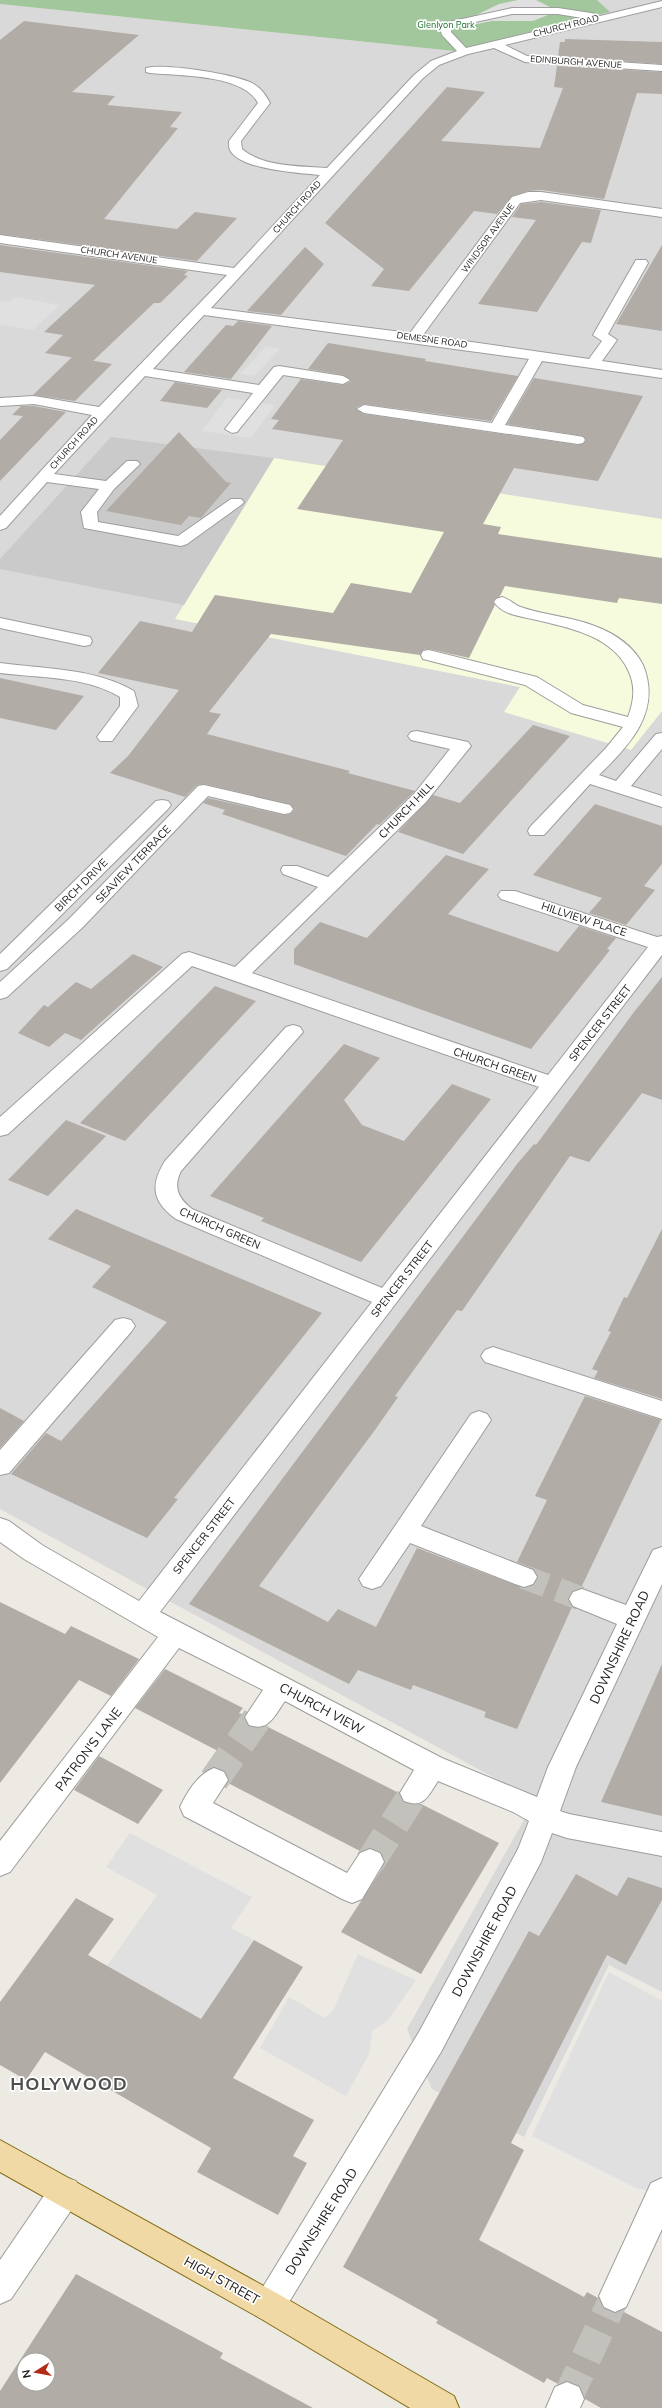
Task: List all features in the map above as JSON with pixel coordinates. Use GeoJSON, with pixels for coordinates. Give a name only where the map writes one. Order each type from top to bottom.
{"type":"FeatureCollection","features":[{"type":"Feature","properties":{"kind":"main road","name":"HIGH STREET"},"geometry":{"type":"LineString","coordinates":[[0,2155],[269,2306],[442,2408]]}},
{"type":"Feature","properties":{"kind":"street","name":"CHURCH ROAD"},"geometry":{"type":"LineString","coordinates":[[0,525],[102,412],[201,311],[328,172],[418,77],[435,63],[464,52],[494,44],[602,17],[662,4]]}},
{"type":"Feature","properties":{"kind":"street"},"geometry":{"type":"LineString","coordinates":[[464,52],[446,33],[445,28],[448,25],[512,11],[558,11],[602,17]]}},
{"type":"Feature","properties":{"kind":"street","name":"EDINBURGH AVENUE"},"geometry":{"type":"LineString","coordinates":[[494,44],[525,59],[662,68]]}},
{"type":"Feature","properties":{"kind":"street"},"geometry":{"type":"LineString","coordinates":[[150,70],[230,79],[250,86],[260,94],[264,103],[235,141],[234,149],[236,152],[256,163],[328,172]]}},
{"type":"Feature","properties":{"kind":"street","name":"WINDSOR AVENUE"},"geometry":{"type":"LineString","coordinates":[[414,338],[516,200],[528,196],[541,196],[662,213]]}},
{"type":"Feature","properties":{"kind":"street","name":"CHURCH AVENUE"},"geometry":{"type":"LineString","coordinates":[[0,238],[237,272]]}},
{"type":"Feature","properties":{"kind":"street"},"geometry":{"type":"LineString","coordinates":[[593,364],[610,340],[600,335],[641,263]]}},
{"type":"Feature","properties":{"kind":"street","name":"DEMESNE ROAD"},"geometry":{"type":"LineString","coordinates":[[201,311],[414,338],[662,374]]}},
{"type":"Feature","properties":{"kind":"street"},"geometry":{"type":"LineString","coordinates":[[496,428],[538,356]]}},
{"type":"Feature","properties":{"kind":"street"},"geometry":{"type":"LineString","coordinates":[[232,429],[279,370],[343,380]]}},
{"type":"Feature","properties":{"kind":"street"},"geometry":{"type":"LineString","coordinates":[[141,371],[263,390]]}},
{"type":"Feature","properties":{"kind":"street"},"geometry":{"type":"LineString","coordinates":[[0,402],[34,400],[102,412]]}},
{"type":"Feature","properties":{"kind":"street"},"geometry":{"type":"LineString","coordinates":[[364,409],[578,440]]}},
{"type":"Feature","properties":{"kind":"street"},"geometry":{"type":"LineString","coordinates":[[132,464],[109,486],[89,512],[90,525],[181,540],[205,526],[236,502]]}},
{"type":"Feature","properties":{"kind":"street"},"geometry":{"type":"LineString","coordinates":[[43,477],[109,486]]}},
{"type":"Feature","properties":{"kind":"street"},"geometry":{"type":"LineString","coordinates":[[502,602],[511,609],[581,627],[608,638],[624,649],[636,664],[642,684],[641,706],[633,724],[617,745],[537,831]]}},
{"type":"Feature","properties":{"kind":"street"},"geometry":{"type":"LineString","coordinates":[[0,623],[84,641]]}},
{"type":"Feature","properties":{"kind":"street"},"geometry":{"type":"LineString","coordinates":[[429,655],[531,681],[577,709],[633,724]]}},
{"type":"Feature","properties":{"kind":"street"},"geometry":{"type":"LineString","coordinates":[[0,668],[76,678],[114,686],[123,690],[128,694],[129,706],[106,737]]}},
{"type":"Feature","properties":{"kind":"street","name":"CHURCH HILL"},"geometry":{"type":"LineString","coordinates":[[240,974],[420,798],[462,746],[417,736]]}},
{"type":"Feature","properties":{"kind":"street"},"geometry":{"type":"LineString","coordinates":[[619,788],[662,738]]}},
{"type":"Feature","properties":{"kind":"street"},"geometry":{"type":"LineString","coordinates":[[587,777],[662,802]]}},
{"type":"Feature","properties":{"kind":"street","name":"SEAVIEW TERRACE"},"geometry":{"type":"LineString","coordinates":[[0,993],[76,923],[204,790],[284,808]]}},
{"type":"Feature","properties":{"kind":"street","name":"BIRCH DRIVE"},"geometry":{"type":"LineString","coordinates":[[0,965],[162,806]]}},
{"type":"Feature","properties":{"kind":"street"},"geometry":{"type":"LineString","coordinates":[[290,870],[331,885]]}},
{"type":"Feature","properties":{"kind":"street","name":"HILLVIEW PLACE"},"geometry":{"type":"LineString","coordinates":[[508,894],[661,943]]}},
{"type":"Feature","properties":{"kind":"street","name":"SPENCER STREET"},"geometry":{"type":"LineString","coordinates":[[142,1616],[661,943]]}},
{"type":"Feature","properties":{"kind":"street","name":"CHURCH GREEN"},"geometry":{"type":"LineString","coordinates":[[0,1129],[189,958],[240,974],[552,1084]]}},
{"type":"Feature","properties":{"kind":"street","name":"CHURCH GREEN"},"geometry":{"type":"LineString","coordinates":[[293,1032],[173,1166],[166,1180],[166,1194],[176,1209],[184,1214],[387,1299]]}},
{"type":"Feature","properties":{"kind":"street"},"geometry":{"type":"LineString","coordinates":[[0,1466],[123,1326]]}},
{"type":"Feature","properties":{"kind":"street"},"geometry":{"type":"LineString","coordinates":[[493,1356],[662,1410]]}},
{"type":"Feature","properties":{"kind":"street"},"geometry":{"type":"LineString","coordinates":[[372,1579],[479,1420]]}},
{"type":"Feature","properties":{"kind":"street","name":"CHURCH VIEW"},"geometry":{"type":"LineString","coordinates":[[0,1528],[33,1552],[142,1616],[175,1634],[281,1686],[432,1766],[523,1803],[545,1817],[567,1826],[662,1844]]}},
{"type":"Feature","properties":{"kind":"street"},"geometry":{"type":"LineString","coordinates":[[404,1530],[524,1577]]}},
{"type":"Feature","properties":{"kind":"street","name":"DOWNSHIRE ROAD"},"geometry":{"type":"LineString","coordinates":[[269,2306],[430,2042],[531,1853],[562,1767],[662,1557]]}},
{"type":"Feature","properties":{"kind":"street"},"geometry":{"type":"LineString","coordinates":[[582,1599],[632,1619]]}},
{"type":"Feature","properties":{"kind":"street","name":"PATRON'S LANE"},"geometry":{"type":"LineString","coordinates":[[0,1863],[175,1634]]}},
{"type":"Feature","properties":{"kind":"street"},"geometry":{"type":"LineString","coordinates":[[258,1717],[281,1686]]}},
{"type":"Feature","properties":{"kind":"street"},"geometry":{"type":"LineString","coordinates":[[414,1793],[432,1766]]}},
{"type":"Feature","properties":{"kind":"street"},"geometry":{"type":"LineString","coordinates":[[214,1780],[194,1808],[352,1890],[370,1862]]}},
{"type":"Feature","properties":{"kind":"street"},"geometry":{"type":"LineString","coordinates":[[0,2288],[65,2192]]}},
{"type":"Feature","properties":{"kind":"street"},"geometry":{"type":"LineString","coordinates":[[615,2296],[662,2194]]}},
{"type":"Feature","properties":{"kind":"shaded area"},"geometry":{"type":"Polygon","coordinates":[[[518,0],[536,0],[558,11],[533,21],[492,21],[477,24],[466,20],[499,4],[518,0]]]}},
{"type":"Feature","properties":{"kind":"shaded area"},"geometry":{"type":"Polygon","coordinates":[[[597,0],[662,0],[662,1992],[609,1965],[524,2137],[432,2089],[407,2029],[535,1800],[0,1509],[0,4],[454,51],[609,12],[597,0]]]}},
{"type":"Feature","properties":{"kind":"shaded area"},"geometry":{"type":"Polygon","coordinates":[[[15,297],[60,305],[33,330],[0,325],[0,301],[9,302],[15,297]]]}},
{"type":"Feature","properties":{"kind":"shaded area"},"geometry":{"type":"Polygon","coordinates":[[[266,346],[280,349],[254,376],[240,374],[266,346]]]}},
{"type":"Feature","properties":{"kind":"shaded area"},"geometry":{"type":"Polygon","coordinates":[[[227,398],[275,405],[251,438],[202,431],[227,398]]]}},
{"type":"Feature","properties":{"kind":"shaded area"},"geometry":{"type":"Polygon","coordinates":[[[111,437],[274,458],[184,605],[0,569],[0,559],[111,437]]]}},
{"type":"Feature","properties":{"kind":"shaded area"},"geometry":{"type":"Polygon","coordinates":[[[274,458],[662,519],[662,711],[631,750],[504,712],[520,687],[175,619],[274,458]]]}},
{"type":"Feature","properties":{"kind":"shaded area"},"geometry":{"type":"Polygon","coordinates":[[[130,1833],[252,1897],[231,1928],[254,1940],[201,2019],[107,1966],[157,1895],[106,1867],[130,1833]]]}},
{"type":"Feature","properties":{"kind":"shaded area"},"geometry":{"type":"Polygon","coordinates":[[[358,1954],[416,1980],[388,2020],[372,2031],[369,2054],[346,2096],[260,2048],[289,1997],[325,2018],[334,2009],[358,1954]]]}},
{"type":"Feature","properties":{"kind":"shaded area"},"geometry":{"type":"Polygon","coordinates":[[[609,1972],[662,2001],[662,2191],[638,2189],[532,2136],[609,1972]]]}},
{"type":"Feature","properties":{"kind":"green space","name":"Glenlyon Park"},"geometry":{"type":"Polygon","coordinates":[[[0,0],[597,0],[610,12],[454,51],[0,4],[0,0]]]}},
{"type":"Feature","properties":{"kind":"building"},"geometry":{"type":"Polygon","coordinates":[[[24,21],[139,35],[72,92],[115,96],[107,105],[182,112],[170,127],[178,128],[104,219],[177,229],[195,212],[237,218],[197,261],[0,234],[0,40],[24,21]]]}},
{"type":"Feature","properties":{"kind":"building"},"geometry":{"type":"Polygon","coordinates":[[[565,39],[662,42],[662,64],[558,57],[560,42],[565,42],[565,39]]]}},
{"type":"Feature","properties":{"kind":"building"},"geometry":{"type":"Polygon","coordinates":[[[557,66],[662,72],[662,94],[637,93],[604,199],[541,190],[528,191],[512,196],[497,214],[474,211],[409,291],[371,286],[384,269],[325,223],[447,87],[485,92],[441,141],[540,148],[563,88],[554,87],[557,66]]]}},
{"type":"Feature","properties":{"kind":"building"},"geometry":{"type":"Polygon","coordinates":[[[541,202],[601,210],[591,243],[582,242],[537,312],[478,304],[536,220],[512,217],[521,204],[541,202]]]}},
{"type":"Feature","properties":{"kind":"building"},"geometry":{"type":"Polygon","coordinates":[[[0,245],[188,271],[184,275],[188,276],[160,303],[154,303],[93,361],[45,353],[63,335],[44,332],[95,285],[0,272],[0,245]]]}},
{"type":"Feature","properties":{"kind":"building"},"geometry":{"type":"Polygon","coordinates":[[[662,245],[662,331],[616,324],[662,245]]]}},
{"type":"Feature","properties":{"kind":"building"},"geometry":{"type":"Polygon","coordinates":[[[305,247],[324,264],[281,315],[247,311],[305,247]]]}},
{"type":"Feature","properties":{"kind":"building"},"geometry":{"type":"Polygon","coordinates":[[[238,321],[272,326],[231,379],[184,372],[226,325],[233,326],[238,321]]]}},
{"type":"Feature","properties":{"kind":"building"},"geometry":{"type":"Polygon","coordinates":[[[328,343],[518,376],[491,421],[364,404],[356,408],[364,414],[578,445],[586,441],[583,436],[507,424],[534,378],[643,396],[598,481],[514,468],[483,524],[501,527],[498,534],[662,558],[662,604],[619,598],[617,603],[505,586],[500,596],[493,601],[495,605],[469,658],[429,649],[423,650],[420,655],[271,634],[209,712],[221,714],[207,734],[350,771],[348,773],[415,791],[379,825],[377,824],[346,856],[222,814],[225,810],[203,803],[208,798],[284,815],[290,814],[294,810],[290,804],[204,784],[197,785],[185,797],[110,773],[128,756],[179,690],[98,673],[140,621],[192,632],[215,595],[333,613],[351,583],[411,593],[444,532],[297,509],[343,440],[272,429],[279,420],[271,419],[301,379],[343,385],[351,381],[343,375],[308,369],[328,343]]]}},
{"type":"Feature","properties":{"kind":"building"},"geometry":{"type":"Polygon","coordinates":[[[72,357],[112,364],[75,401],[33,395],[72,357]]]}},
{"type":"Feature","properties":{"kind":"building"},"geometry":{"type":"Polygon","coordinates":[[[175,382],[222,390],[207,408],[160,401],[175,382]]]}},
{"type":"Feature","properties":{"kind":"building"},"geometry":{"type":"Polygon","coordinates":[[[21,406],[34,406],[66,412],[0,481],[0,440],[23,416],[12,415],[21,406]]]}},
{"type":"Feature","properties":{"kind":"building"},"geometry":{"type":"Polygon","coordinates":[[[179,432],[226,482],[231,483],[201,518],[189,516],[181,525],[106,511],[179,432]]]}},
{"type":"Feature","properties":{"kind":"building"},"geometry":{"type":"Polygon","coordinates":[[[0,678],[84,696],[56,730],[0,718],[0,678]]]}},
{"type":"Feature","properties":{"kind":"building"},"geometry":{"type":"Polygon","coordinates":[[[533,725],[570,736],[463,854],[398,832],[433,795],[460,803],[533,725]]]}},
{"type":"Feature","properties":{"kind":"building"},"geometry":{"type":"Polygon","coordinates":[[[595,804],[662,826],[662,864],[644,886],[655,890],[626,925],[589,913],[602,898],[533,875],[595,804]]]}},
{"type":"Feature","properties":{"kind":"building"},"geometry":{"type":"Polygon","coordinates":[[[446,855],[489,869],[448,914],[558,952],[579,926],[616,938],[607,949],[610,950],[531,1049],[294,964],[294,949],[320,922],[367,938],[446,855]]]}},
{"type":"Feature","properties":{"kind":"building"},"geometry":{"type":"Polygon","coordinates":[[[133,954],[163,967],[81,1040],[65,1033],[49,1047],[18,1033],[44,1005],[48,1007],[76,982],[91,989],[133,954]]]}},
{"type":"Feature","properties":{"kind":"building"},"geometry":{"type":"Polygon","coordinates":[[[662,977],[662,1100],[642,1093],[589,1162],[570,1156],[462,1311],[457,1310],[395,1396],[398,1397],[375,1430],[259,1586],[328,1622],[338,1609],[376,1627],[417,1548],[524,1588],[533,1585],[538,1578],[534,1569],[517,1562],[547,1500],[535,1496],[585,1396],[661,1420],[581,1588],[573,1591],[568,1598],[572,1607],[517,1729],[484,1717],[486,1712],[413,1685],[411,1690],[358,1670],[349,1684],[189,1604],[517,1164],[534,1144],[536,1145],[634,1012],[662,977]]]}},
{"type":"Feature","properties":{"kind":"building"},"geometry":{"type":"Polygon","coordinates":[[[215,986],[256,1001],[125,1141],[80,1123],[215,986]]]}},
{"type":"Feature","properties":{"kind":"building"},"geometry":{"type":"Polygon","coordinates":[[[344,1044],[380,1058],[344,1100],[362,1125],[404,1141],[452,1084],[491,1099],[361,1262],[261,1221],[264,1218],[210,1196],[344,1044]]]}},
{"type":"Feature","properties":{"kind":"building"},"geometry":{"type":"Polygon","coordinates":[[[66,1120],[106,1136],[48,1196],[8,1180],[66,1120]]]}},
{"type":"Feature","properties":{"kind":"building"},"geometry":{"type":"Polygon","coordinates":[[[76,1209],[322,1313],[174,1498],[178,1499],[147,1538],[11,1474],[46,1433],[61,1441],[167,1322],[92,1287],[111,1266],[48,1239],[76,1209]]]}},
{"type":"Feature","properties":{"kind":"building"},"geometry":{"type":"Polygon","coordinates":[[[662,1229],[662,1399],[594,1378],[598,1371],[592,1369],[611,1332],[608,1331],[624,1297],[627,1298],[662,1229]]]}},
{"type":"Feature","properties":{"kind":"building"},"geometry":{"type":"Polygon","coordinates":[[[0,1408],[24,1421],[0,1448],[0,1408]]]}},
{"type":"Feature","properties":{"kind":"building"},"geometry":{"type":"Polygon","coordinates":[[[0,1602],[65,1634],[71,1626],[139,1659],[111,1696],[79,1680],[0,1783],[0,1602]]]}},
{"type":"Feature","properties":{"kind":"building"},"geometry":{"type":"Polygon","coordinates":[[[662,1664],[662,1816],[601,1802],[662,1664]]]}},
{"type":"Feature","properties":{"kind":"building"},"geometry":{"type":"Polygon","coordinates":[[[165,1669],[243,1708],[239,1713],[244,1715],[249,1726],[256,1728],[266,1726],[399,1793],[404,1802],[421,1804],[499,1843],[421,1974],[341,1932],[385,1864],[381,1852],[371,1848],[360,1851],[228,1783],[229,1779],[225,1771],[215,1767],[204,1771],[218,1751],[135,1708],[165,1669]]]}},
{"type":"Feature","properties":{"kind":"building"},"geometry":{"type":"Polygon","coordinates":[[[99,1756],[163,1790],[138,1824],[74,1790],[99,1756]]]}},
{"type":"Feature","properties":{"kind":"building"},"geometry":{"type":"Polygon","coordinates":[[[576,1874],[617,1896],[628,1877],[662,1888],[662,1900],[626,1965],[607,1955],[511,2143],[524,2150],[479,2240],[584,2297],[587,2292],[598,2298],[603,2308],[614,2313],[622,2311],[662,2332],[662,2408],[601,2408],[585,2399],[580,2386],[568,2381],[558,2384],[547,2378],[544,2383],[436,2323],[438,2320],[343,2267],[529,1931],[539,1936],[576,1874]]]}},
{"type":"Feature","properties":{"kind":"building"},"geometry":{"type":"Polygon","coordinates":[[[76,1898],[114,1919],[88,1955],[201,2019],[254,1940],[303,1967],[233,2078],[314,2120],[293,2156],[307,2163],[278,2215],[197,2172],[211,2148],[45,2052],[26,2080],[0,2065],[0,2002],[76,1898]]]}},
{"type":"Feature","properties":{"kind":"building"},"geometry":{"type":"Polygon","coordinates":[[[76,2274],[223,2353],[220,2358],[313,2408],[0,2408],[0,2391],[16,2366],[16,2392],[56,2392],[56,2352],[25,2352],[76,2274]]]}},
{"type":"Feature","properties":{"kind":"tunnel"},"geometry":{"type":"LineString","coordinates":[[524,1577],[582,1599]]}},
{"type":"Feature","properties":{"kind":"tunnel"},"geometry":{"type":"LineString","coordinates":[[214,1780],[258,1717]]}},
{"type":"Feature","properties":{"kind":"tunnel"},"geometry":{"type":"LineString","coordinates":[[370,1862],[414,1793]]}},
{"type":"Feature","properties":{"kind":"tunnel"},"geometry":{"type":"LineString","coordinates":[[567,2399],[615,2296]]}},
{"type":"Feature","properties":{"kind":"district","name":"HOLYWOOD"},"geometry":{"type":"Point","coordinates":[69,2084]}}]}
